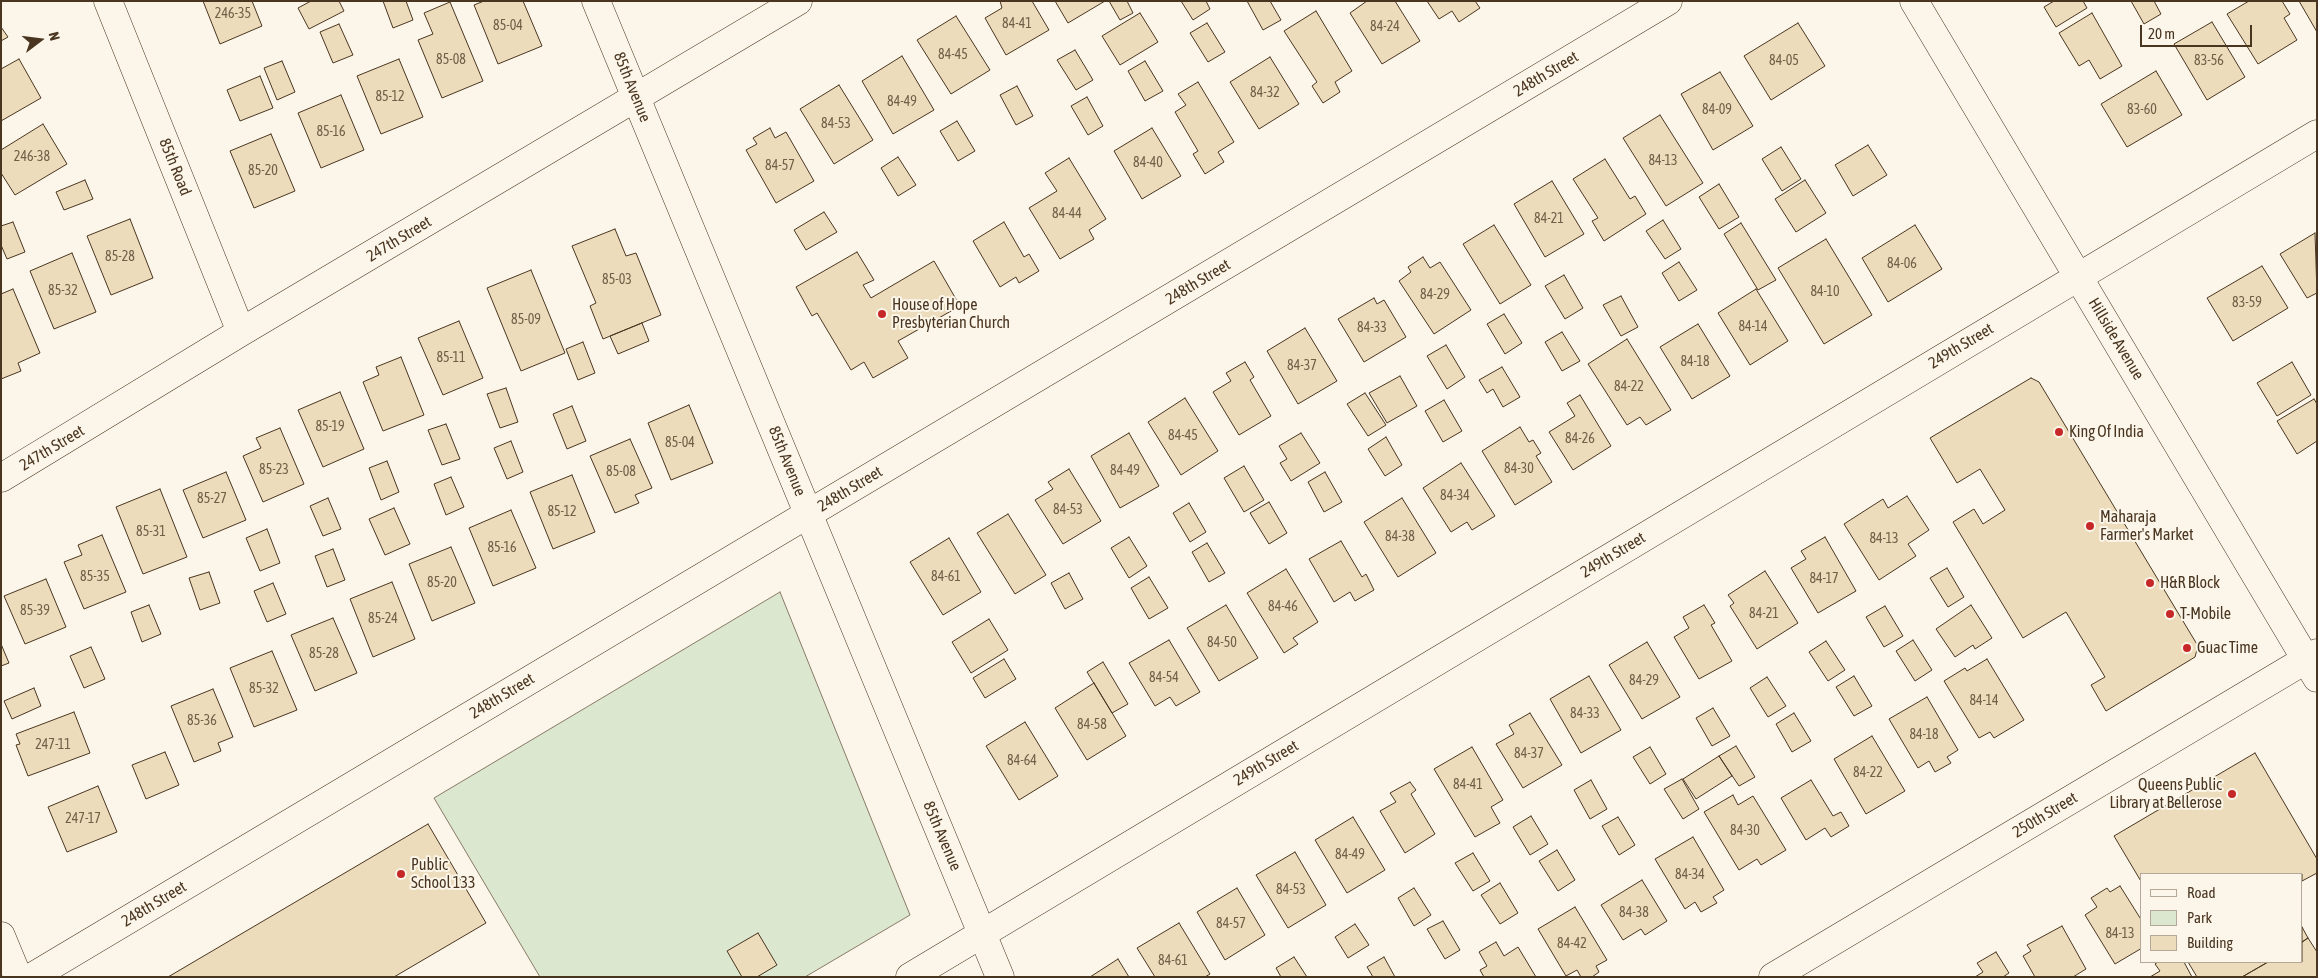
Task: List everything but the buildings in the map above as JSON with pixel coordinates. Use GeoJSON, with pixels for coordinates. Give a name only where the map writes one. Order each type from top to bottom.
{"type":"FeatureCollection","features":[{"type":"Feature","properties":{"kind":"street","name":"85th Road"},"geometry":{"type":"LineString","coordinates":[[108,1],[241,332]]}},
{"type":"Feature","properties":{"kind":"street","name":"85th Avenue"},"geometry":{"type":"LineString","coordinates":[[596,1],[1000,977]]}},
{"type":"Feature","properties":{"kind":"street","name":"247th Street"},"geometry":{"type":"LineString","coordinates":[[1,478],[241,332],[798,1]]}},
{"type":"Feature","properties":{"kind":"street","name":"248th Street"},"geometry":{"type":"LineString","coordinates":[[32,977],[1668,1]]}},
{"type":"Feature","properties":{"kind":"street","name":"Hillside Avenue"},"geometry":{"type":"LineString","coordinates":[[1914,1],[2313,663]]}},
{"type":"Feature","properties":{"kind":"street","name":"249th Street"},"geometry":{"type":"LineString","coordinates":[[910,977],[2317,134]]}},
{"type":"Feature","properties":{"kind":"street","name":"250th Street"},"geometry":{"type":"LineString","coordinates":[[1774,977],[2313,663]]}},
{"type":"Feature","properties":{"kind":"street"},"geometry":{"type":"LineString","coordinates":[[1,936],[18,977]]}},
{"type":"Feature","properties":{"kind":"green space"},"geometry":{"type":"Polygon","coordinates":[[[780,592],[910,915],[805,977],[540,977],[434,798],[780,592]]]}},
{"type":"Feature","properties":{"kind":"place","name":"House of Hope Presbyterian Church"},"geometry":{"type":"Point","coordinates":[882,314]}},
{"type":"Feature","properties":{"kind":"place","name":"King Of India"},"geometry":{"type":"Point","coordinates":[2059,432]}},
{"type":"Feature","properties":{"kind":"place","name":"Maharaja Farmer's Market"},"geometry":{"type":"Point","coordinates":[2090,526]}},
{"type":"Feature","properties":{"kind":"place","name":"H&R Block"},"geometry":{"type":"Point","coordinates":[2150,583]}},
{"type":"Feature","properties":{"kind":"place","name":"T-Mobile"},"geometry":{"type":"Point","coordinates":[2170,614]}},
{"type":"Feature","properties":{"kind":"place","name":"Guac Time"},"geometry":{"type":"Point","coordinates":[2187,648]}},
{"type":"Feature","properties":{"kind":"place","name":"Queens Public Library at Bellerose"},"geometry":{"type":"Point","coordinates":[2232,794]}},
{"type":"Feature","properties":{"kind":"place","name":"Public School 133"},"geometry":{"type":"Point","coordinates":[401,874]}}]}
